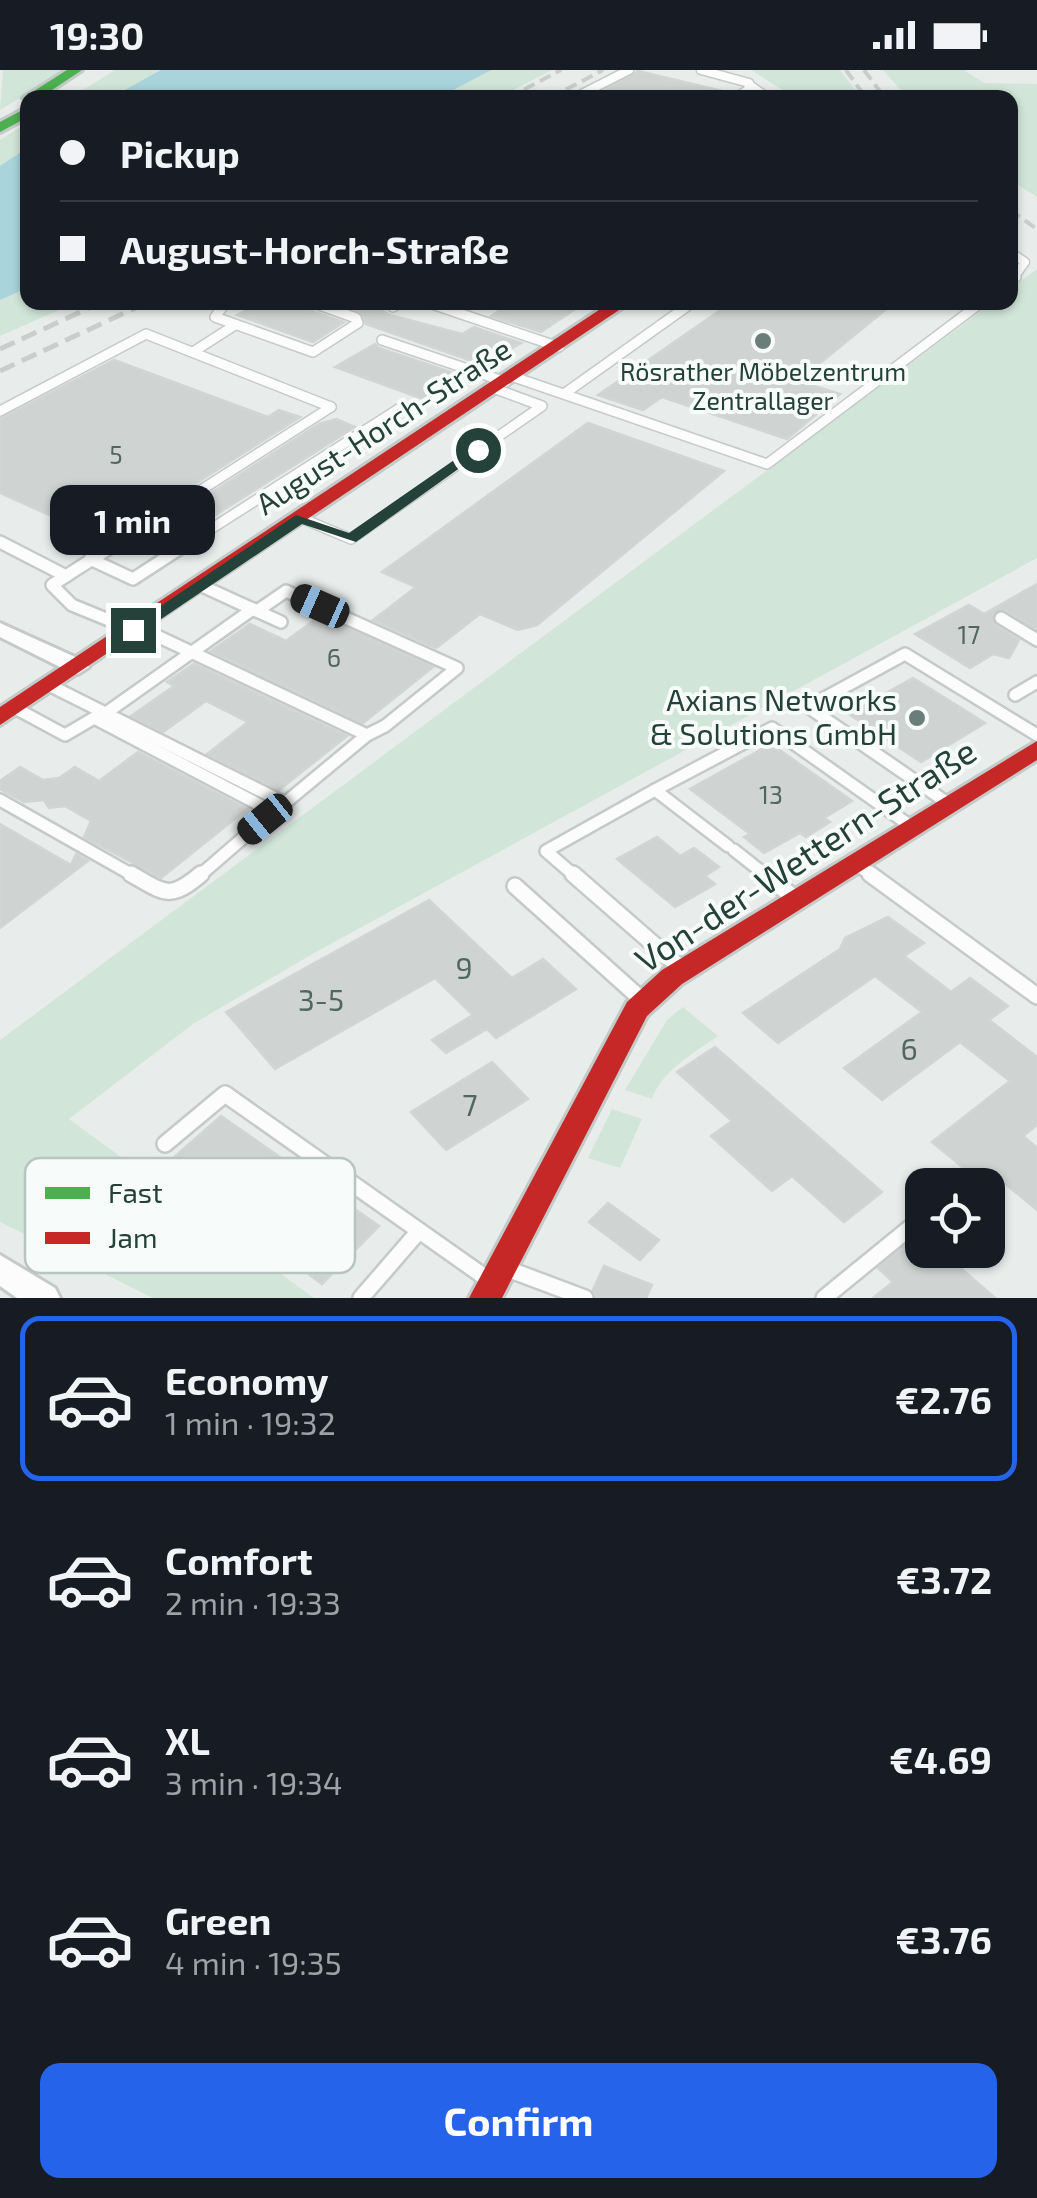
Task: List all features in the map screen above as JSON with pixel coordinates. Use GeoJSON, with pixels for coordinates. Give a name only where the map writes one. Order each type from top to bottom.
{"type":"FeatureCollection","features":[{"type":"Feature","properties":{"kind":"main road"},"geometry":{"type":"LineString","coordinates":[[42,90],[76,70]]}},
{"type":"Feature","properties":{"kind":"main road"},"geometry":{"type":"LineString","coordinates":[[63,90],[95,70]]}},
{"type":"Feature","properties":{"kind":"main road","name":"August-Horch-Straße"},"geometry":{"type":"LineString","coordinates":[[8,713],[609,310]]}},
{"type":"Feature","properties":{"kind":"main road","name":"Von-der-Wettern-Straße"},"geometry":{"type":"LineString","coordinates":[[493,1282],[644,1002],[684,970],[1037,748]]}},
{"type":"Feature","properties":{"kind":"street"},"geometry":{"type":"LineString","coordinates":[[0,628],[78,667]]}},
{"type":"Feature","properties":{"kind":"street"},"geometry":{"type":"LineString","coordinates":[[0,1268],[44,1298]]}},
{"type":"Feature","properties":{"kind":"lane"},"geometry":{"type":"LineString","coordinates":[[590,90],[630,70]]}},
{"type":"Feature","properties":{"kind":"lane"},"geometry":{"type":"LineString","coordinates":[[701,70],[743,80],[757,90]]}},
{"type":"Feature","properties":{"kind":"lane"},"geometry":{"type":"LineString","coordinates":[[745,90],[751,86]]}},
{"type":"Feature","properties":{"kind":"lane"},"geometry":{"type":"LineString","coordinates":[[220,310],[215,316],[235,326],[313,352],[358,322],[330,310]]}},
{"type":"Feature","properties":{"kind":"lane"},"geometry":{"type":"LineString","coordinates":[[450,310],[559,346]]}},
{"type":"Feature","properties":{"kind":"lane"},"geometry":{"type":"LineString","coordinates":[[564,394],[683,310]]}},
{"type":"Feature","properties":{"kind":"lane"},"geometry":{"type":"LineString","coordinates":[[382,340],[505,383],[564,394],[767,464],[971,310]]}},
{"type":"Feature","properties":{"kind":"lane"},"geometry":{"type":"LineString","coordinates":[[192,352],[235,326]]}},
{"type":"Feature","properties":{"kind":"lane"},"geometry":{"type":"LineString","coordinates":[[0,411],[146,334],[332,407],[52,584],[72,605],[191,652],[367,735]]}},
{"type":"Feature","properties":{"kind":"lane"},"geometry":{"type":"LineString","coordinates":[[301,518],[350,539],[542,406],[505,383]]}},
{"type":"Feature","properties":{"kind":"lane"},"geometry":{"type":"LineString","coordinates":[[90,559],[133,579],[400,408]]}},
{"type":"Feature","properties":{"kind":"lane"},"geometry":{"type":"LineString","coordinates":[[0,542],[66,576]]}},
{"type":"Feature","properties":{"kind":"lane"},"geometry":{"type":"LineString","coordinates":[[200,584],[281,622]]}},
{"type":"Feature","properties":{"kind":"lane"},"geometry":{"type":"LineString","coordinates":[[0,800],[165,893],[180,892],[367,735],[386,726],[457,668],[286,591],[106,713]]}},
{"type":"Feature","properties":{"kind":"lane"},"geometry":{"type":"LineString","coordinates":[[1001,618],[1037,640]]}},
{"type":"Feature","properties":{"kind":"lane"},"geometry":{"type":"LineString","coordinates":[[949,804],[808,707],[905,654],[1037,735]]}},
{"type":"Feature","properties":{"kind":"lane"},"geometry":{"type":"LineString","coordinates":[[1015,696],[1037,682]]}},
{"type":"Feature","properties":{"kind":"lane"},"geometry":{"type":"LineString","coordinates":[[49,685],[279,808]]}},
{"type":"Feature","properties":{"kind":"lane"},"geometry":{"type":"LineString","coordinates":[[8,713],[66,735],[94,718],[279,808]]}},
{"type":"Feature","properties":{"kind":"lane"},"geometry":{"type":"LineString","coordinates":[[684,970],[546,850],[772,728],[912,827]]}},
{"type":"Feature","properties":{"kind":"lane"},"geometry":{"type":"LineString","coordinates":[[655,790],[796,899]]}},
{"type":"Feature","properties":{"kind":"lane"},"geometry":{"type":"LineString","coordinates":[[855,862],[1037,996]]}},
{"type":"Feature","properties":{"kind":"lane"},"geometry":{"type":"LineString","coordinates":[[515,886],[644,1002]]}},
{"type":"Feature","properties":{"kind":"lane"},"geometry":{"type":"LineString","coordinates":[[164,1144],[224,1094],[315,1158]]}},
{"type":"Feature","properties":{"kind":"lane"},"geometry":{"type":"LineString","coordinates":[[355,1186],[493,1282],[585,1298]]}},
{"type":"Feature","properties":{"kind":"lane"},"geometry":{"type":"LineString","coordinates":[[361,1298],[419,1231]]}},
{"type":"Feature","properties":{"kind":"lane"},"geometry":{"type":"LineString","coordinates":[[824,1298],[905,1232]]}},
{"type":"Feature","properties":{"kind":"green space"},"geometry":{"type":"Polygon","coordinates":[[[3,70],[67,70],[34,90],[20,90],[20,98],[0,110],[3,70]]]}},
{"type":"Feature","properties":{"kind":"green space"},"geometry":{"type":"Polygon","coordinates":[[[115,70],[552,70],[513,90],[83,90],[115,70]]]}},
{"type":"Feature","properties":{"kind":"green space"},"geometry":{"type":"Polygon","coordinates":[[[751,70],[840,70],[856,90],[783,90],[751,70]]]}},
{"type":"Feature","properties":{"kind":"green space"},"geometry":{"type":"Polygon","coordinates":[[[883,70],[964,70],[984,83],[1037,84],[1037,197],[1018,185],[1018,90],[901,90],[883,70]]]}},
{"type":"Feature","properties":{"kind":"green space"},"geometry":{"type":"Polygon","coordinates":[[[20,127],[20,310],[59,310],[0,336],[0,140],[20,127]]]}},
{"type":"Feature","properties":{"kind":"green space"},"geometry":{"type":"Polygon","coordinates":[[[1037,269],[1037,558],[316,952],[193,1024],[69,1119],[122,1158],[25,1158],[25,1234],[0,1222],[0,1040],[983,310],[1018,310],[1018,283],[1037,269]]]}},
{"type":"Feature","properties":{"kind":"green space"},"geometry":{"type":"Polygon","coordinates":[[[683,1007],[718,1036],[671,1071],[652,1099],[625,1090],[667,1020],[683,1007]]]}},
{"type":"Feature","properties":{"kind":"green space"},"geometry":{"type":"Polygon","coordinates":[[[612,1109],[642,1119],[620,1168],[588,1158],[612,1109]]]}},
{"type":"Feature","properties":{"kind":"green space"},"geometry":{"type":"Polygon","coordinates":[[[103,1273],[280,1273],[314,1298],[153,1298],[103,1273]]]}},
{"type":"Feature","properties":{"kind":"water"},"geometry":{"type":"Polygon","coordinates":[[[161,70],[491,70],[453,90],[125,90],[161,70]]]}},
{"type":"Feature","properties":{"kind":"water"},"geometry":{"type":"Polygon","coordinates":[[[20,153],[20,291],[0,300],[0,166],[20,153]]]}},
{"type":"Feature","properties":{"kind":"building"},"geometry":{"type":"Polygon","coordinates":[[[638,71],[718,90],[606,90],[638,71]]]}},
{"type":"Feature","properties":{"kind":"building"},"geometry":{"type":"Polygon","coordinates":[[[246,310],[308,310],[344,322],[313,342],[237,315],[246,310]]]}},
{"type":"Feature","properties":{"kind":"building"},"geometry":{"type":"Polygon","coordinates":[[[356,310],[381,310],[462,334],[474,327],[521,343],[483,365],[366,324],[356,310]]]}},
{"type":"Feature","properties":{"kind":"building"},"geometry":{"type":"Polygon","coordinates":[[[500,310],[574,310],[541,332],[491,316],[500,310]]]}},
{"type":"Feature","properties":{"kind":"building","name":"Rösrather Möbelzentrum Zentrallager"},"geometry":{"type":"Polygon","coordinates":[[[720,310],[885,310],[798,381],[840,394],[787,439],[662,397],[643,410],[598,395],[720,310]]]}},
{"type":"Feature","properties":{"kind":"building"},"geometry":{"type":"Polygon","coordinates":[[[375,344],[463,376],[426,400],[335,367],[375,344]]]}},
{"type":"Feature","properties":{"kind":"building"},"geometry":{"type":"Polygon","coordinates":[[[114,360],[268,417],[279,410],[300,417],[129,526],[120,523],[83,545],[67,538],[81,529],[0,493],[0,419],[114,360]]]}},
{"type":"Feature","properties":{"kind":"building"},"geometry":{"type":"Polygon","coordinates":[[[336,419],[355,427],[169,544],[147,534],[319,424],[336,419]]]}},
{"type":"Feature","properties":{"kind":"building"},"geometry":{"type":"Polygon","coordinates":[[[588,423],[724,471],[537,625],[518,630],[480,614],[436,648],[373,620],[416,587],[382,572],[588,423]]]}},
{"type":"Feature","properties":{"kind":"building"},"geometry":{"type":"Polygon","coordinates":[[[1037,584],[1037,629],[1005,610],[993,614],[995,625],[1019,640],[1009,658],[993,654],[970,668],[915,634],[969,605],[984,614],[1037,584]]]}},
{"type":"Feature","properties":{"kind":"building"},"geometry":{"type":"Polygon","coordinates":[[[320,616],[433,667],[363,723],[211,651],[250,624],[286,641],[320,616]]]}},
{"type":"Feature","properties":{"kind":"building"},"geometry":{"type":"Polygon","coordinates":[[[194,664],[347,736],[279,790],[207,754],[248,722],[206,701],[163,732],[131,716],[174,686],[167,682],[194,664]]]}},
{"type":"Feature","properties":{"kind":"building","name":"Axians Networks & Solutions GmbH"},"geometry":{"type":"Polygon","coordinates":[[[913,678],[985,723],[921,762],[849,714],[913,678]]]}},
{"type":"Feature","properties":{"kind":"building"},"geometry":{"type":"Polygon","coordinates":[[[771,744],[852,801],[824,818],[830,822],[806,837],[800,833],[764,853],[744,837],[750,834],[690,789],[771,744]]]}},
{"type":"Feature","properties":{"kind":"building"},"geometry":{"type":"Polygon","coordinates":[[[138,752],[247,809],[161,878],[84,837],[91,821],[65,806],[49,808],[44,800],[24,802],[0,789],[0,781],[20,767],[43,780],[59,778],[75,767],[99,781],[138,752]]]}},
{"type":"Feature","properties":{"kind":"building"},"geometry":{"type":"Polygon","coordinates":[[[0,824],[71,865],[76,854],[88,861],[0,928],[0,824]]]}},
{"type":"Feature","properties":{"kind":"building"},"geometry":{"type":"Polygon","coordinates":[[[657,837],[680,856],[694,848],[719,867],[705,876],[715,884],[675,907],[617,859],[657,837]]]}},
{"type":"Feature","properties":{"kind":"building"},"geometry":{"type":"Polygon","coordinates":[[[429,900],[512,978],[543,959],[576,989],[496,1038],[487,1029],[446,1053],[432,1040],[473,1015],[435,978],[275,1069],[226,1012],[429,900]]]}},
{"type":"Feature","properties":{"kind":"building"},"geometry":{"type":"Polygon","coordinates":[[[888,917],[924,943],[904,956],[951,992],[970,978],[1008,1006],[989,1020],[1037,1057],[1037,1125],[1023,1136],[1037,1148],[1037,1210],[1005,1184],[1005,1168],[963,1168],[932,1142],[1010,1081],[960,1042],[882,1100],[844,1068],[922,1012],[875,976],[778,1043],[743,1013],[840,949],[845,938],[888,917]]]}},
{"type":"Feature","properties":{"kind":"building"},"geometry":{"type":"Polygon","coordinates":[[[715,1047],[882,1192],[844,1222],[792,1176],[772,1191],[711,1136],[732,1121],[677,1072],[715,1047]]]}},
{"type":"Feature","properties":{"kind":"building"},"geometry":{"type":"Polygon","coordinates":[[[492,1062],[528,1099],[446,1150],[411,1112],[492,1062]]]}},
{"type":"Feature","properties":{"kind":"building"},"geometry":{"type":"Polygon","coordinates":[[[221,1116],[281,1158],[173,1158],[221,1116]]]}},
{"type":"Feature","properties":{"kind":"building"},"geometry":{"type":"Polygon","coordinates":[[[608,1203],[659,1240],[640,1260],[589,1222],[608,1203]]]}},
{"type":"Feature","properties":{"kind":"building"},"geometry":{"type":"Polygon","coordinates":[[[355,1209],[379,1226],[355,1250],[355,1209]]]}},
{"type":"Feature","properties":{"kind":"building"},"geometry":{"type":"Polygon","coordinates":[[[905,1246],[905,1268],[961,1268],[995,1298],[873,1298],[893,1282],[878,1268],[905,1246]]]}},
{"type":"Feature","properties":{"kind":"building"},"geometry":{"type":"Polygon","coordinates":[[[604,1266],[652,1285],[646,1298],[596,1298],[593,1290],[604,1266]]]}},
{"type":"Feature","properties":{"kind":"building"},"geometry":{"type":"Polygon","coordinates":[[[307,1273],[333,1273],[322,1284],[307,1273]]]}},
{"type":"Feature","properties":{"kind":"railway"},"geometry":{"type":"LineString","coordinates":[[523,90],[561,70]]}},
{"type":"Feature","properties":{"kind":"railway"},"geometry":{"type":"LineString","coordinates":[[565,90],[603,70]]}},
{"type":"Feature","properties":{"kind":"railway"},"geometry":{"type":"LineString","coordinates":[[846,70],[860,90]]}},
{"type":"Feature","properties":{"kind":"railway"},"geometry":{"type":"LineString","coordinates":[[864,70],[879,90]]}},
{"type":"Feature","properties":{"kind":"railway"},"geometry":{"type":"LineString","coordinates":[[1018,216],[1037,229]]}},
{"type":"Feature","properties":{"kind":"railway"},"geometry":{"type":"LineString","coordinates":[[0,349],[85,310]]}},
{"type":"Feature","properties":{"kind":"railway"},"geometry":{"type":"LineString","coordinates":[[0,371],[131,310]]}},
{"type":"Feature","properties":{"kind":"traffic: fast"},"geometry":{"type":"LineString","coordinates":[[43,90],[76,70]]}},
{"type":"Feature","properties":{"kind":"traffic: fast"},"geometry":{"type":"LineString","coordinates":[[0,128],[20,116]]}},
{"type":"Feature","properties":{"kind":"traffic: jam"},"geometry":{"type":"LineString","coordinates":[[0,718],[611,310]]}},
{"type":"Feature","properties":{"kind":"traffic: jam"},"geometry":{"type":"LineString","coordinates":[[485,1298],[637,1009],[672,977],[1037,749]]}},
{"type":"Feature","properties":{"kind":"place","name":"Rösrather Möbelzentrum Zentrallager"},"geometry":{"type":"Point","coordinates":[763,341]}},
{"type":"Feature","properties":{"kind":"place","name":"Axians Networks & Solutions GmbH"},"geometry":{"type":"Point","coordinates":[917,718]}},
{"type":"Feature","properties":{"kind":"route"},"geometry":{"type":"LineString","coordinates":[[133,630],[301,518],[350,539],[478,450]]}}]}
